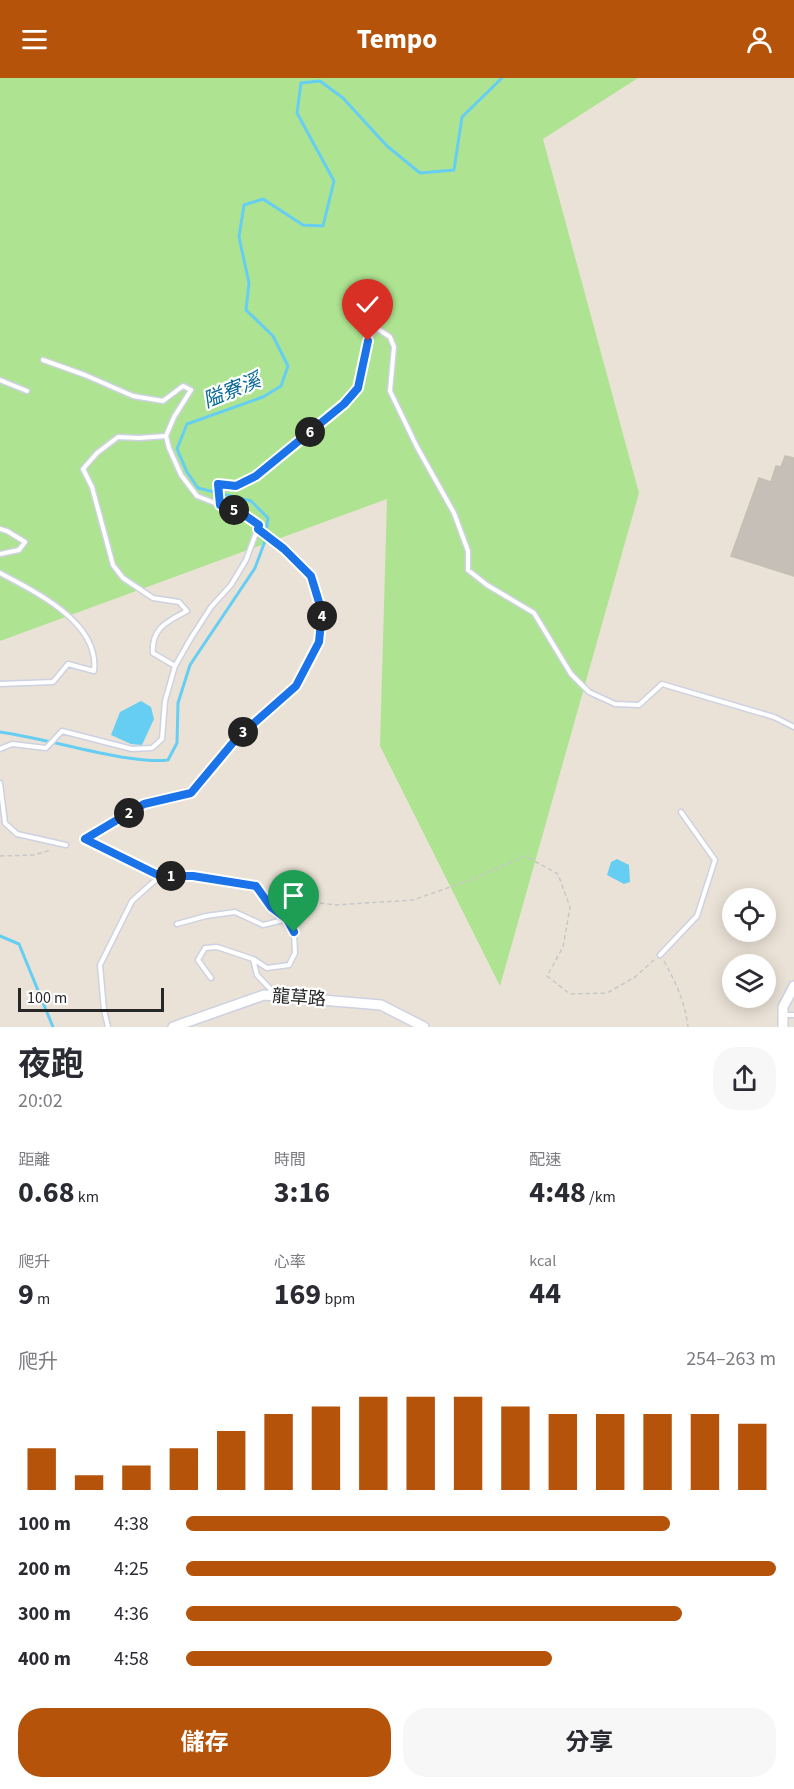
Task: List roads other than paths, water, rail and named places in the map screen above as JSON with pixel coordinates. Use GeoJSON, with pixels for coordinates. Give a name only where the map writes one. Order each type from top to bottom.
{"type":"FeatureCollection","features":[{"type":"Feature","properties":{"kind":"street"},"geometry":{"type":"LineString","coordinates":[[783,1027],[783,1007],[794,986]]}},
{"type":"Feature","properties":{"kind":"street","name":"龍草路"},"geometry":{"type":"LineString","coordinates":[[173,1027],[264,995],[381,1005],[424,1027]]}},
{"type":"Feature","properties":{"kind":"lane"},"geometry":{"type":"LineString","coordinates":[[220,505],[218,484],[236,486],[256,476],[344,404],[358,388],[368,341],[375,327],[390,336],[394,347],[390,391],[417,447],[454,513],[468,551],[468,570],[487,585],[534,613],[571,674],[589,692],[615,704],[639,705],[662,684],[774,717],[794,727]]}},
{"type":"Feature","properties":{"kind":"lane"},"geometry":{"type":"LineString","coordinates":[[0,749],[12,744],[46,748],[63,731],[122,747],[152,748],[162,739],[165,701],[175,666],[211,607],[231,585],[246,560],[259,525],[243,514],[197,496],[181,476],[166,436],[174,417],[191,390],[183,386],[163,401],[133,396],[43,360]]}},
{"type":"Feature","properties":{"kind":"lane"},"geometry":{"type":"LineString","coordinates":[[0,380],[27,391]]}},
{"type":"Feature","properties":{"kind":"lane"},"geometry":{"type":"LineString","coordinates":[[166,436],[118,437],[97,453],[83,469],[92,487],[113,565],[123,578],[153,598],[179,602],[187,611],[163,624],[152,642],[153,653],[175,666]]}},
{"type":"Feature","properties":{"kind":"lane"},"geometry":{"type":"LineString","coordinates":[[0,529],[25,542],[19,550],[0,554]]}},
{"type":"Feature","properties":{"kind":"lane"},"geometry":{"type":"LineString","coordinates":[[85,839],[144,804],[191,793],[236,739],[296,686],[319,642],[322,612],[311,576],[284,549],[258,530]]}},
{"type":"Feature","properties":{"kind":"lane"},"geometry":{"type":"LineString","coordinates":[[0,573],[44,596],[66,612],[79,627],[89,644],[95,661],[94,671],[68,664],[53,682],[0,684]]}},
{"type":"Feature","properties":{"kind":"lane"},"geometry":{"type":"LineString","coordinates":[[0,783],[5,823],[17,834],[66,845]]}},
{"type":"Feature","properties":{"kind":"lane"},"geometry":{"type":"LineString","coordinates":[[660,955],[697,916],[715,860],[681,812]]}},
{"type":"Feature","properties":{"kind":"lane"},"geometry":{"type":"LineString","coordinates":[[108,1027],[100,965],[132,901],[160,876]]}},
{"type":"Feature","properties":{"kind":"lane"},"geometry":{"type":"LineString","coordinates":[[212,978],[198,960],[205,948],[217,947],[253,959],[267,968],[289,965],[295,953],[294,932],[287,919],[271,907],[256,886]]}},
{"type":"Feature","properties":{"kind":"lane"},"geometry":{"type":"LineString","coordinates":[[177,924],[235,912],[263,925],[287,919]]}},
{"type":"Feature","properties":{"kind":"lane"},"geometry":{"type":"LineString","coordinates":[[253,959],[256,975],[277,996]]}},
{"type":"Feature","properties":{"kind":"lane"},"geometry":{"type":"LineString","coordinates":[[783,1014],[794,1015]]}},
{"type":"Feature","properties":{"kind":"water"},"geometry":{"type":"Polygon","coordinates":[[[141,701],[151,707],[154,719],[142,745],[131,744],[111,735],[120,712],[141,701]]]}},
{"type":"Feature","properties":{"kind":"water"},"geometry":{"type":"Polygon","coordinates":[[[617,859],[629,865],[630,882],[624,884],[607,875],[611,862],[617,859]]]}},
{"type":"Feature","properties":{"kind":"waterway","name":"隘寮溪"},"geometry":{"type":"LineString","coordinates":[[0,732],[121,757],[150,760],[168,760],[177,743],[178,703],[190,665],[255,568],[265,541],[268,518],[251,501],[198,488],[187,472],[177,449],[187,424],[263,397],[281,386],[288,366],[273,336],[246,310],[249,283],[239,237],[244,205],[263,199],[303,225],[323,226],[334,181],[297,113],[301,83],[320,81],[343,98],[387,146],[420,173],[454,170],[462,117],[502,78]]}},
{"type":"Feature","properties":{"kind":"waterway"},"geometry":{"type":"LineString","coordinates":[[0,936],[19,944],[53,1027]]}}]}
